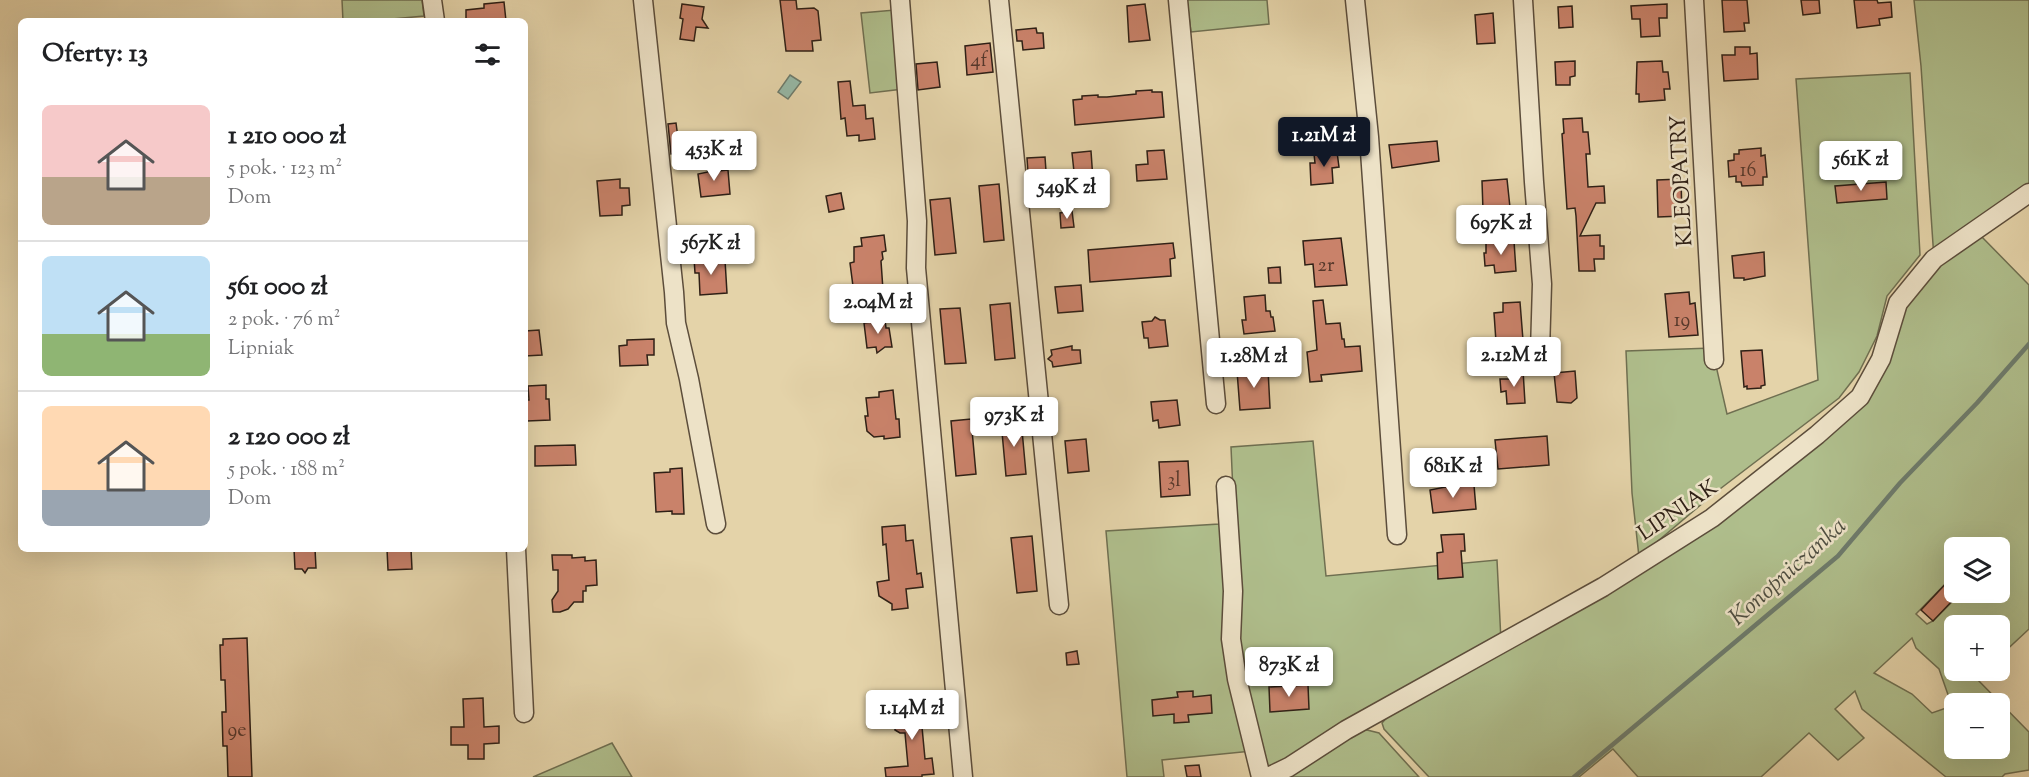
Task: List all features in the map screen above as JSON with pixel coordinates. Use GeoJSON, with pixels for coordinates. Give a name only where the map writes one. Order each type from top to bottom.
{"type":"FeatureCollection","features":[{"type":"Feature","properties":{"kind":"street"},"geometry":{"type":"LineString","coordinates":[[432,0],[435,18]]}},
{"type":"Feature","properties":{"kind":"street"},"geometry":{"type":"LineString","coordinates":[[643,0],[676,323],[689,379],[716,524]]}},
{"type":"Feature","properties":{"kind":"street"},"geometry":{"type":"LineString","coordinates":[[900,0],[917,221],[916,268],[963,777]]}},
{"type":"Feature","properties":{"kind":"street"},"geometry":{"type":"LineString","coordinates":[[999,0],[1059,605]]}},
{"type":"Feature","properties":{"kind":"street"},"geometry":{"type":"LineString","coordinates":[[1178,0],[1216,404]]}},
{"type":"Feature","properties":{"kind":"street"},"geometry":{"type":"LineString","coordinates":[[1355,0],[1369,137],[1397,535]]}},
{"type":"Feature","properties":{"kind":"street"},"geometry":{"type":"LineString","coordinates":[[1523,0],[1542,284],[1540,351]]}},
{"type":"Feature","properties":{"kind":"street","name":"KLEOPATRY"},"geometry":{"type":"LineString","coordinates":[[1694,0],[1713,360]]}},
{"type":"Feature","properties":{"kind":"street","name":"LIPNIAK"},"geometry":{"type":"LineString","coordinates":[[1268,777],[1289,767],[1346,730],[1603,587],[1712,518],[1817,435],[1860,397],[1881,359],[1898,303],[1934,259],[2029,193]]}},
{"type":"Feature","properties":{"kind":"street"},"geometry":{"type":"LineString","coordinates":[[1226,486],[1233,591],[1231,639],[1260,777]]}},
{"type":"Feature","properties":{"kind":"street"},"geometry":{"type":"LineString","coordinates":[[516,552],[524,713]]}},
{"type":"Feature","properties":{"kind":"green space"},"geometry":{"type":"Polygon","coordinates":[[[342,0],[422,0],[424,16],[403,18],[343,18],[342,0]]]}},
{"type":"Feature","properties":{"kind":"green space"},"geometry":{"type":"Polygon","coordinates":[[[1187,0],[1267,0],[1269,24],[1191,32],[1187,0]]]}},
{"type":"Feature","properties":{"kind":"green space"},"geometry":{"type":"Polygon","coordinates":[[[1914,0],[2029,0],[2029,195],[1934,259],[1921,66],[1914,0]]]}},
{"type":"Feature","properties":{"kind":"green space"},"geometry":{"type":"Polygon","coordinates":[[[895,10],[903,89],[870,93],[861,13],[895,10]]]}},
{"type":"Feature","properties":{"kind":"green space"},"geometry":{"type":"Polygon","coordinates":[[[1910,73],[1920,255],[1887,296],[1877,336],[1859,372],[1839,398],[1716,492],[1639,557],[1632,493],[1626,351],[1712,348],[1727,414],[1818,380],[1796,79],[1910,73]]]}},
{"type":"Feature","properties":{"kind":"green space"},"geometry":{"type":"Polygon","coordinates":[[[1980,235],[2029,285],[2029,629],[2010,647],[2010,615],[1944,615],[1944,681],[1979,681],[1991,693],[1947,693],[1939,669],[1916,648],[1912,638],[1874,673],[1912,694],[1932,713],[1944,709],[1944,759],[2010,759],[2010,713],[2029,732],[2029,770],[2005,774],[2002,777],[1946,777],[1862,709],[1855,691],[1835,709],[1864,738],[1838,760],[1809,733],[1761,777],[1638,777],[1613,749],[1579,777],[1429,777],[1384,729],[1382,723],[1391,713],[1638,573],[1867,403],[1906,306],[1940,265],[1980,235]]]}},
{"type":"Feature","properties":{"kind":"green space"},"geometry":{"type":"Polygon","coordinates":[[[1313,441],[1326,576],[1497,560],[1501,641],[1267,777],[1252,751],[1162,760],[1164,777],[1127,777],[1106,531],[1219,524],[1217,494],[1233,492],[1231,447],[1313,441]]]}},
{"type":"Feature","properties":{"kind":"green space"},"geometry":{"type":"Polygon","coordinates":[[[1363,729],[1379,733],[1419,777],[1289,777],[1305,764],[1363,729]]]}},
{"type":"Feature","properties":{"kind":"green space"},"geometry":{"type":"Polygon","coordinates":[[[612,743],[632,777],[533,777],[612,743]]]}},
{"type":"Feature","properties":{"kind":"shaded area"},"geometry":{"type":"Polygon","coordinates":[[[790,75],[801,82],[788,99],[778,92],[790,75]]]}},
{"type":"Feature","properties":{"kind":"building"},"geometry":{"type":"Polygon","coordinates":[[[780,0],[796,0],[797,9],[814,8],[818,11],[821,40],[812,41],[813,51],[786,51],[780,0]]]}},
{"type":"Feature","properties":{"kind":"building"},"geometry":{"type":"Polygon","coordinates":[[[1722,0],[1747,0],[1749,23],[1744,23],[1745,31],[1724,32],[1722,0]]]}},
{"type":"Feature","properties":{"kind":"building"},"geometry":{"type":"Polygon","coordinates":[[[1801,0],[1819,0],[1820,13],[1803,15],[1801,0]]]}},
{"type":"Feature","properties":{"kind":"building"},"geometry":{"type":"Polygon","coordinates":[[[1854,0],[1891,2],[1892,17],[1879,19],[1880,25],[1857,28],[1854,0]]]}},
{"type":"Feature","properties":{"kind":"building"},"geometry":{"type":"Polygon","coordinates":[[[504,2],[506,18],[466,18],[466,10],[484,8],[484,4],[504,2]]]}},
{"type":"Feature","properties":{"kind":"building"},"geometry":{"type":"Polygon","coordinates":[[[682,4],[704,7],[702,19],[708,28],[696,27],[694,41],[680,39],[683,19],[680,18],[682,4]]]}},
{"type":"Feature","properties":{"kind":"building"},"geometry":{"type":"Polygon","coordinates":[[[1145,4],[1150,40],[1129,42],[1127,6],[1145,4]]]}},
{"type":"Feature","properties":{"kind":"building"},"geometry":{"type":"Polygon","coordinates":[[[1667,4],[1667,18],[1659,18],[1660,36],[1641,37],[1640,19],[1632,19],[1631,6],[1667,4]]]}},
{"type":"Feature","properties":{"kind":"building"},"geometry":{"type":"Polygon","coordinates":[[[1572,6],[1573,27],[1559,28],[1558,7],[1572,6]]]}},
{"type":"Feature","properties":{"kind":"building"},"geometry":{"type":"Polygon","coordinates":[[[1493,13],[1495,43],[1477,44],[1475,15],[1493,13]]]}},
{"type":"Feature","properties":{"kind":"building"},"geometry":{"type":"Polygon","coordinates":[[[1036,28],[1037,33],[1043,33],[1044,48],[1023,50],[1022,41],[1017,41],[1016,30],[1036,28]]]}},
{"type":"Feature","properties":{"kind":"building"},"geometry":{"type":"Polygon","coordinates":[[[990,43],[993,72],[967,75],[965,46],[990,43]]]}},
{"type":"Feature","properties":{"kind":"building"},"geometry":{"type":"Polygon","coordinates":[[[1735,47],[1750,47],[1750,54],[1757,53],[1758,79],[1724,81],[1722,55],[1735,55],[1735,47]]]}},
{"type":"Feature","properties":{"kind":"building"},"geometry":{"type":"Polygon","coordinates":[[[1575,61],[1575,76],[1570,77],[1570,85],[1556,85],[1555,62],[1575,61]]]}},
{"type":"Feature","properties":{"kind":"building"},"geometry":{"type":"Polygon","coordinates":[[[1662,61],[1663,72],[1668,72],[1670,89],[1664,89],[1665,100],[1639,102],[1639,94],[1636,94],[1637,62],[1662,61]]]}},
{"type":"Feature","properties":{"kind":"building"},"geometry":{"type":"Polygon","coordinates":[[[937,62],[940,87],[918,90],[916,64],[937,62]]]}},
{"type":"Feature","properties":{"kind":"building"},"geometry":{"type":"Polygon","coordinates":[[[850,81],[853,106],[865,105],[866,119],[873,118],[875,139],[859,141],[859,135],[847,136],[845,118],[841,119],[838,82],[850,81]]]}},
{"type":"Feature","properties":{"kind":"building"},"geometry":{"type":"Polygon","coordinates":[[[1152,90],[1152,92],[1162,92],[1164,117],[1075,125],[1073,100],[1082,99],[1082,96],[1107,97],[1152,90]]]}},
{"type":"Feature","properties":{"kind":"building"},"geometry":{"type":"Polygon","coordinates":[[[1582,118],[1583,132],[1588,132],[1590,154],[1586,154],[1588,187],[1604,186],[1605,203],[1596,203],[1580,236],[1600,235],[1600,246],[1604,246],[1604,259],[1594,259],[1595,271],[1579,271],[1575,208],[1567,209],[1563,119],[1582,118]]]}},
{"type":"Feature","properties":{"kind":"building"},"geometry":{"type":"Polygon","coordinates":[[[676,123],[680,153],[671,154],[668,124],[676,123]]]}},
{"type":"Feature","properties":{"kind":"building"},"geometry":{"type":"Polygon","coordinates":[[[1437,141],[1439,161],[1392,168],[1389,145],[1437,141]]]}},
{"type":"Feature","properties":{"kind":"building"},"geometry":{"type":"Polygon","coordinates":[[[1761,148],[1761,156],[1765,155],[1767,177],[1763,177],[1763,185],[1742,186],[1741,182],[1736,182],[1736,176],[1729,177],[1728,161],[1734,160],[1734,154],[1739,154],[1739,150],[1761,148]]]}},
{"type":"Feature","properties":{"kind":"building"},"geometry":{"type":"Polygon","coordinates":[[[1164,150],[1167,179],[1137,181],[1136,165],[1148,164],[1147,151],[1164,150]]]}},
{"type":"Feature","properties":{"kind":"building"},"geometry":{"type":"Polygon","coordinates":[[[1091,151],[1093,180],[1075,181],[1072,153],[1091,151]]]}},
{"type":"Feature","properties":{"kind":"building"},"geometry":{"type":"Polygon","coordinates":[[[1337,152],[1339,167],[1332,168],[1333,183],[1311,185],[1310,163],[1315,163],[1314,154],[1337,152]]]}},
{"type":"Feature","properties":{"kind":"building"},"geometry":{"type":"Polygon","coordinates":[[[1045,157],[1046,171],[1028,173],[1027,158],[1045,157]]]}},
{"type":"Feature","properties":{"kind":"building"},"geometry":{"type":"Polygon","coordinates":[[[719,164],[719,171],[728,170],[730,194],[701,197],[698,174],[708,172],[707,166],[719,164]]]}},
{"type":"Feature","properties":{"kind":"building"},"geometry":{"type":"Polygon","coordinates":[[[620,179],[620,188],[629,188],[630,205],[622,206],[622,215],[600,216],[597,181],[620,179]]]}},
{"type":"Feature","properties":{"kind":"building"},"geometry":{"type":"Polygon","coordinates":[[[1507,179],[1511,217],[1495,218],[1494,210],[1483,211],[1482,181],[1507,179]]]}},
{"type":"Feature","properties":{"kind":"building"},"geometry":{"type":"Polygon","coordinates":[[[1681,179],[1682,216],[1658,217],[1657,180],[1681,179]]]}},
{"type":"Feature","properties":{"kind":"building"},"geometry":{"type":"Polygon","coordinates":[[[1886,182],[1887,199],[1837,203],[1835,186],[1886,182]]]}},
{"type":"Feature","properties":{"kind":"building"},"geometry":{"type":"Polygon","coordinates":[[[999,184],[1004,240],[984,242],[979,186],[999,184]]]}},
{"type":"Feature","properties":{"kind":"building"},"geometry":{"type":"Polygon","coordinates":[[[841,193],[844,209],[829,212],[826,196],[841,193]]]}},
{"type":"Feature","properties":{"kind":"building"},"geometry":{"type":"Polygon","coordinates":[[[950,198],[956,253],[935,255],[930,200],[950,198]]]}},
{"type":"Feature","properties":{"kind":"building"},"geometry":{"type":"Polygon","coordinates":[[[1072,211],[1074,227],[1061,228],[1060,213],[1072,211]]]}},
{"type":"Feature","properties":{"kind":"building"},"geometry":{"type":"Polygon","coordinates":[[[884,235],[886,251],[882,252],[881,261],[883,290],[878,293],[854,294],[850,263],[854,262],[854,247],[862,246],[861,238],[884,235]]]}},
{"type":"Feature","properties":{"kind":"building"},"geometry":{"type":"Polygon","coordinates":[[[1341,238],[1347,285],[1315,287],[1313,264],[1305,265],[1303,241],[1341,238]]]}},
{"type":"Feature","properties":{"kind":"building"},"geometry":{"type":"Polygon","coordinates":[[[1514,241],[1516,271],[1495,273],[1494,265],[1485,266],[1486,243],[1514,241]]]}},
{"type":"Feature","properties":{"kind":"building"},"geometry":{"type":"Polygon","coordinates":[[[1173,243],[1175,258],[1170,259],[1171,276],[1090,282],[1088,250],[1173,243]]]}},
{"type":"Feature","properties":{"kind":"building"},"geometry":{"type":"Polygon","coordinates":[[[1764,252],[1765,276],[1744,280],[1744,278],[1734,278],[1732,256],[1764,252]]]}},
{"type":"Feature","properties":{"kind":"building"},"geometry":{"type":"Polygon","coordinates":[[[694,258],[709,258],[709,261],[725,260],[727,293],[700,295],[699,273],[695,273],[694,258]]]}},
{"type":"Feature","properties":{"kind":"building"},"geometry":{"type":"Polygon","coordinates":[[[1280,267],[1281,283],[1269,283],[1268,268],[1280,267]]]}},
{"type":"Feature","properties":{"kind":"building"},"geometry":{"type":"Polygon","coordinates":[[[1081,285],[1083,311],[1058,313],[1055,287],[1081,285]]]}},
{"type":"Feature","properties":{"kind":"building"},"geometry":{"type":"Polygon","coordinates":[[[1689,292],[1690,304],[1695,303],[1698,335],[1669,337],[1665,294],[1689,292]]]}},
{"type":"Feature","properties":{"kind":"building"},"geometry":{"type":"Polygon","coordinates":[[[1265,295],[1266,311],[1270,311],[1273,317],[1275,331],[1244,334],[1242,320],[1246,320],[1244,297],[1265,295]]]}},
{"type":"Feature","properties":{"kind":"building"},"geometry":{"type":"Polygon","coordinates":[[[1323,300],[1326,324],[1340,323],[1345,347],[1360,346],[1362,371],[1321,375],[1322,381],[1310,382],[1307,352],[1317,350],[1313,301],[1323,300]]]}},
{"type":"Feature","properties":{"kind":"building"},"geometry":{"type":"Polygon","coordinates":[[[1520,302],[1523,340],[1496,342],[1494,313],[1503,312],[1503,303],[1520,302]]]}},
{"type":"Feature","properties":{"kind":"building"},"geometry":{"type":"Polygon","coordinates":[[[1010,303],[1015,358],[995,360],[990,305],[1010,303]]]}},
{"type":"Feature","properties":{"kind":"building"},"geometry":{"type":"Polygon","coordinates":[[[960,308],[966,363],[945,364],[940,309],[960,308]]]}},
{"type":"Feature","properties":{"kind":"building"},"geometry":{"type":"Polygon","coordinates":[[[1155,317],[1165,320],[1168,346],[1149,348],[1148,338],[1144,338],[1142,322],[1152,321],[1155,317]]]}},
{"type":"Feature","properties":{"kind":"building"},"geometry":{"type":"Polygon","coordinates":[[[885,320],[886,328],[889,328],[892,347],[885,347],[877,353],[876,347],[867,348],[864,323],[885,320]]]}},
{"type":"Feature","properties":{"kind":"building"},"geometry":{"type":"Polygon","coordinates":[[[539,330],[542,355],[528,356],[528,331],[539,330]]]}},
{"type":"Feature","properties":{"kind":"building"},"geometry":{"type":"Polygon","coordinates":[[[654,339],[654,355],[647,355],[648,365],[620,366],[619,346],[627,345],[627,340],[654,339]]]}},
{"type":"Feature","properties":{"kind":"building"},"geometry":{"type":"Polygon","coordinates":[[[1072,346],[1072,350],[1080,350],[1081,363],[1053,367],[1052,362],[1048,359],[1052,355],[1051,350],[1072,346]]]}},
{"type":"Feature","properties":{"kind":"building"},"geometry":{"type":"Polygon","coordinates":[[[1762,350],[1765,385],[1761,388],[1747,389],[1747,386],[1744,387],[1741,351],[1762,350]]]}},
{"type":"Feature","properties":{"kind":"building"},"geometry":{"type":"Polygon","coordinates":[[[1268,369],[1270,408],[1240,410],[1237,371],[1268,369]]]}},
{"type":"Feature","properties":{"kind":"building"},"geometry":{"type":"Polygon","coordinates":[[[1523,370],[1525,403],[1507,404],[1506,391],[1501,392],[1500,379],[1510,379],[1509,371],[1523,370]]]}},
{"type":"Feature","properties":{"kind":"building"},"geometry":{"type":"Polygon","coordinates":[[[1575,371],[1577,398],[1571,403],[1557,402],[1554,373],[1575,371]]]}},
{"type":"Feature","properties":{"kind":"building"},"geometry":{"type":"Polygon","coordinates":[[[546,385],[550,420],[528,421],[528,386],[546,385]]]}},
{"type":"Feature","properties":{"kind":"building"},"geometry":{"type":"Polygon","coordinates":[[[893,390],[900,437],[884,439],[884,436],[874,437],[867,431],[866,398],[879,397],[879,392],[893,390]]]}},
{"type":"Feature","properties":{"kind":"building"},"geometry":{"type":"Polygon","coordinates":[[[1177,400],[1180,425],[1159,428],[1158,420],[1153,421],[1151,402],[1177,400]]]}},
{"type":"Feature","properties":{"kind":"building"},"geometry":{"type":"Polygon","coordinates":[[[971,419],[976,474],[956,476],[951,421],[971,419]]]}},
{"type":"Feature","properties":{"kind":"building"},"geometry":{"type":"Polygon","coordinates":[[[1021,419],[1026,474],[1006,476],[1001,421],[1021,419]]]}},
{"type":"Feature","properties":{"kind":"building"},"geometry":{"type":"Polygon","coordinates":[[[1547,436],[1549,465],[1498,469],[1495,440],[1547,436]]]}},
{"type":"Feature","properties":{"kind":"building"},"geometry":{"type":"Polygon","coordinates":[[[1086,439],[1089,471],[1068,473],[1065,441],[1086,439]]]}},
{"type":"Feature","properties":{"kind":"building"},"geometry":{"type":"Polygon","coordinates":[[[575,445],[576,465],[535,466],[535,446],[575,445]]]}},
{"type":"Feature","properties":{"kind":"building"},"geometry":{"type":"Polygon","coordinates":[[[1188,461],[1190,495],[1161,497],[1159,462],[1188,461]]]}},
{"type":"Feature","properties":{"kind":"building"},"geometry":{"type":"Polygon","coordinates":[[[682,468],[684,514],[672,514],[672,511],[656,512],[654,473],[670,472],[670,469],[682,468]]]}},
{"type":"Feature","properties":{"kind":"building"},"geometry":{"type":"Polygon","coordinates":[[[1460,484],[1461,486],[1474,485],[1476,509],[1433,513],[1430,490],[1460,484]]]}},
{"type":"Feature","properties":{"kind":"building"},"geometry":{"type":"Polygon","coordinates":[[[905,525],[906,541],[913,540],[917,574],[921,573],[923,587],[906,589],[908,608],[892,610],[892,604],[879,596],[877,582],[889,580],[882,527],[905,525]]]}},
{"type":"Feature","properties":{"kind":"building"},"geometry":{"type":"Polygon","coordinates":[[[1464,534],[1465,551],[1461,551],[1463,577],[1438,579],[1437,553],[1443,552],[1441,535],[1464,534]]]}},
{"type":"Feature","properties":{"kind":"building"},"geometry":{"type":"Polygon","coordinates":[[[1032,536],[1037,591],[1017,593],[1011,538],[1032,536]]]}},
{"type":"Feature","properties":{"kind":"building"},"geometry":{"type":"Polygon","coordinates":[[[294,552],[315,552],[316,568],[308,568],[305,573],[302,569],[295,569],[294,552]]]}},
{"type":"Feature","properties":{"kind":"building"},"geometry":{"type":"Polygon","coordinates":[[[387,552],[411,552],[412,569],[388,570],[387,552]]]}},
{"type":"Feature","properties":{"kind":"building"},"geometry":{"type":"Polygon","coordinates":[[[552,555],[572,555],[572,558],[585,557],[585,561],[596,560],[597,585],[586,586],[586,591],[583,591],[583,602],[574,602],[568,609],[560,612],[553,612],[552,600],[558,591],[558,570],[553,570],[552,555]]]}},
{"type":"Feature","properties":{"kind":"building"},"geometry":{"type":"Polygon","coordinates":[[[1944,586],[1944,603],[1950,603],[1933,621],[1921,610],[1944,586]]]}},
{"type":"Feature","properties":{"kind":"building"},"geometry":{"type":"Polygon","coordinates":[[[247,638],[252,777],[228,777],[227,746],[223,746],[222,712],[226,712],[225,680],[221,680],[220,645],[223,645],[223,639],[247,638]]]}},
{"type":"Feature","properties":{"kind":"building"},"geometry":{"type":"Polygon","coordinates":[[[1077,651],[1079,664],[1067,665],[1066,653],[1077,651]]]}},
{"type":"Feature","properties":{"kind":"building"},"geometry":{"type":"Polygon","coordinates":[[[1308,685],[1309,709],[1270,712],[1269,687],[1308,685]]]}},
{"type":"Feature","properties":{"kind":"building"},"geometry":{"type":"Polygon","coordinates":[[[1193,691],[1193,697],[1211,695],[1212,713],[1188,715],[1189,722],[1174,723],[1174,714],[1153,716],[1152,700],[1178,697],[1177,692],[1193,691]]]}},
{"type":"Feature","properties":{"kind":"building"},"geometry":{"type":"Polygon","coordinates":[[[483,698],[484,727],[499,726],[499,743],[484,744],[484,759],[468,759],[468,745],[451,745],[451,727],[464,727],[463,699],[483,698]]]}},
{"type":"Feature","properties":{"kind":"building"},"geometry":{"type":"Polygon","coordinates":[[[926,700],[928,715],[924,716],[925,727],[922,727],[925,759],[932,758],[934,774],[922,775],[922,777],[886,777],[885,768],[908,766],[905,733],[895,730],[895,712],[902,711],[902,702],[926,700]]]}},
{"type":"Feature","properties":{"kind":"building"},"geometry":{"type":"Polygon","coordinates":[[[1199,765],[1201,777],[1187,777],[1185,766],[1199,765]]]}},
{"type":"Feature","properties":{"kind":"waterway","name":"Konopniczanka"},"geometry":{"type":"LineString","coordinates":[[1574,777],[1838,556],[1900,483],[1977,403],[2029,344]]}}]}
